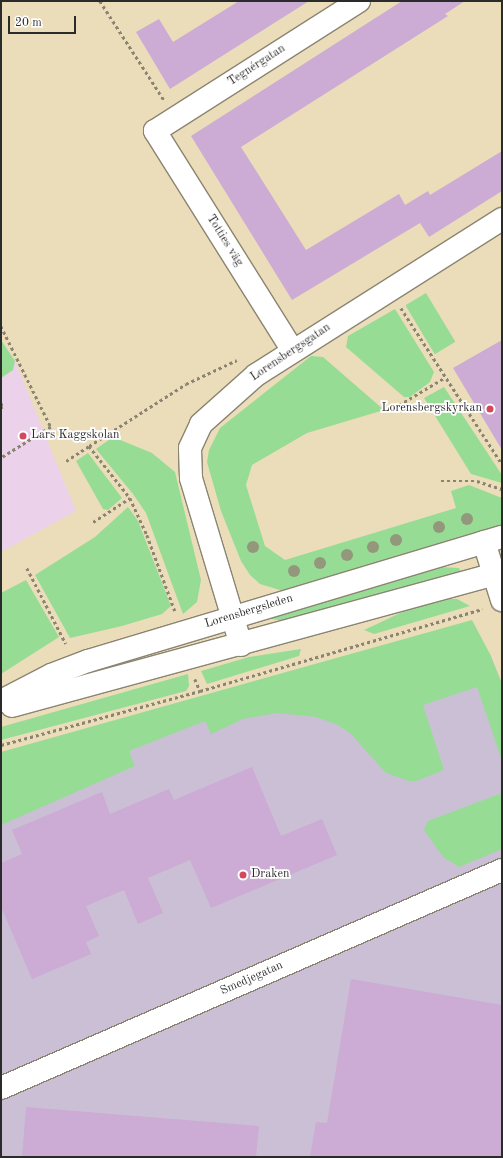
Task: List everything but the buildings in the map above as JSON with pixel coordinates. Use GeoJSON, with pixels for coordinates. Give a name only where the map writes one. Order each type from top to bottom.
{"type":"FeatureCollection","features":[{"type":"Feature","properties":{"kind":"street","name":"Tegnérgatan"},"geometry":{"type":"LineString","coordinates":[[155,131],[359,1]]}},
{"type":"Feature","properties":{"kind":"street","name":"Totties väg"},"geometry":{"type":"LineString","coordinates":[[155,131],[293,351]]}},
{"type":"Feature","properties":{"kind":"street","name":"Lorensbergsgatan"},"geometry":{"type":"LineString","coordinates":[[241,645],[191,478],[190,448],[201,424],[256,375],[502,219]]}},
{"type":"Feature","properties":{"kind":"street","name":"Lorensbergsleden"},"geometry":{"type":"LineString","coordinates":[[1,701],[51,675],[179,633],[493,540]]}},
{"type":"Feature","properties":{"kind":"street"},"geometry":{"type":"LineString","coordinates":[[493,540],[502,600]]}},
{"type":"Feature","properties":{"kind":"street"},"geometry":{"type":"LineString","coordinates":[[1,708],[241,645],[498,573]]}},
{"type":"Feature","properties":{"kind":"street","name":"Smedjegatan"},"geometry":{"type":"LineString","coordinates":[[1,1088],[502,870]]}},
{"type":"Feature","properties":{"kind":"path"},"geometry":{"type":"LineString","coordinates":[[100,1],[176,118]]}},
{"type":"Feature","properties":{"kind":"path"},"geometry":{"type":"LineString","coordinates":[[390,289],[444,378],[502,464]]}},
{"type":"Feature","properties":{"kind":"path"},"geometry":{"type":"LineString","coordinates":[[1,326],[51,427],[1,458]]}},
{"type":"Feature","properties":{"kind":"path"},"geometry":{"type":"LineString","coordinates":[[66,461],[186,384],[241,358]]}},
{"type":"Feature","properties":{"kind":"path"},"geometry":{"type":"LineString","coordinates":[[399,405],[444,378]]}},
{"type":"Feature","properties":{"kind":"path"},"geometry":{"type":"LineString","coordinates":[[1,403],[3,407],[1,408]]}},
{"type":"Feature","properties":{"kind":"path"},"geometry":{"type":"LineString","coordinates":[[89,446],[130,498],[173,607],[179,633]]}},
{"type":"Feature","properties":{"kind":"path"},"geometry":{"type":"LineString","coordinates":[[441,481],[477,481],[502,490]]}},
{"type":"Feature","properties":{"kind":"path"},"geometry":{"type":"LineString","coordinates":[[93,522],[130,498]]}},
{"type":"Feature","properties":{"kind":"path"},"geometry":{"type":"LineString","coordinates":[[27,568],[67,643],[62,646]]}},
{"type":"Feature","properties":{"kind":"path"},"geometry":{"type":"LineString","coordinates":[[1,745],[200,691],[476,610]]}},
{"type":"Feature","properties":{"kind":"path"},"geometry":{"type":"LineString","coordinates":[[188,659],[200,691]]}},
{"type":"Feature","properties":{"kind":"shaded area","name":"Lars Kaggskolan"},"geometry":{"type":"Polygon","coordinates":[[[1,340],[15,361],[76,511],[1,552],[1,340]]]}},
{"type":"Feature","properties":{"kind":"shaded area"},"geometry":{"type":"Polygon","coordinates":[[[451,636],[490,654],[502,684],[502,1157],[1,1157],[1,808],[145,724],[451,636]]]}},
{"type":"Feature","properties":{"kind":"green space"},"geometry":{"type":"Polygon","coordinates":[[[426,293],[455,342],[435,354],[405,305],[426,293]]]}},
{"type":"Feature","properties":{"kind":"green space"},"geometry":{"type":"Polygon","coordinates":[[[395,309],[434,372],[430,382],[410,397],[404,397],[346,347],[348,336],[395,309]]]}},
{"type":"Feature","properties":{"kind":"green space"},"geometry":{"type":"Polygon","coordinates":[[[1,340],[15,361],[13,370],[1,378],[1,340]]]}},
{"type":"Feature","properties":{"kind":"green space"},"geometry":{"type":"Polygon","coordinates":[[[311,356],[323,357],[384,410],[307,433],[252,465],[246,485],[265,546],[285,560],[456,508],[451,491],[469,485],[502,498],[502,525],[283,591],[260,584],[250,575],[241,561],[221,511],[207,462],[209,450],[220,428],[311,356]]]}},
{"type":"Feature","properties":{"kind":"green space"},"geometry":{"type":"Polygon","coordinates":[[[444,387],[502,475],[502,483],[471,474],[424,398],[444,387]]]}},
{"type":"Feature","properties":{"kind":"green space"},"geometry":{"type":"Polygon","coordinates":[[[113,437],[152,453],[175,472],[201,580],[197,602],[183,614],[146,513],[133,494],[96,449],[113,437]]]}},
{"type":"Feature","properties":{"kind":"green space"},"geometry":{"type":"Polygon","coordinates":[[[88,453],[122,498],[108,510],[103,509],[76,461],[88,453]]]}},
{"type":"Feature","properties":{"kind":"green space"},"geometry":{"type":"Polygon","coordinates":[[[128,507],[138,521],[171,606],[162,614],[122,626],[70,638],[35,575],[95,537],[128,507]]]}},
{"type":"Feature","properties":{"kind":"green space"},"geometry":{"type":"Polygon","coordinates":[[[440,567],[459,568],[461,572],[286,621],[271,619],[270,616],[440,567]]]}},
{"type":"Feature","properties":{"kind":"green space"},"geometry":{"type":"Polygon","coordinates":[[[26,580],[59,637],[1,674],[1,593],[26,580]]]}},
{"type":"Feature","properties":{"kind":"green space"},"geometry":{"type":"Polygon","coordinates":[[[441,599],[457,599],[470,606],[374,634],[364,630],[413,607],[441,599]]]}},
{"type":"Feature","properties":{"kind":"green space"},"geometry":{"type":"Polygon","coordinates":[[[472,620],[490,654],[502,684],[502,761],[477,687],[423,705],[444,770],[416,781],[409,781],[386,773],[351,734],[338,725],[316,717],[277,713],[243,719],[211,734],[205,721],[129,751],[135,766],[1,825],[1,752],[472,620]]]}},
{"type":"Feature","properties":{"kind":"green space"},"geometry":{"type":"Polygon","coordinates":[[[301,649],[299,656],[207,684],[201,671],[249,657],[301,649]]]}},
{"type":"Feature","properties":{"kind":"green space"},"geometry":{"type":"Polygon","coordinates":[[[188,674],[189,686],[186,691],[1,740],[1,727],[188,674]]]}},
{"type":"Feature","properties":{"kind":"green space"},"geometry":{"type":"Polygon","coordinates":[[[502,793],[502,849],[459,867],[443,857],[424,830],[428,821],[502,793]]]}},
{"type":"Feature","properties":{"kind":"place","name":"Lorensbergskyrkan"},"geometry":{"type":"Point","coordinates":[490,409]}},
{"type":"Feature","properties":{"kind":"place","name":"Lars Kaggskolan"},"geometry":{"type":"Point","coordinates":[23,436]}},
{"type":"Feature","properties":{"kind":"place","name":"Draken"},"geometry":{"type":"Point","coordinates":[243,875]}}]}
